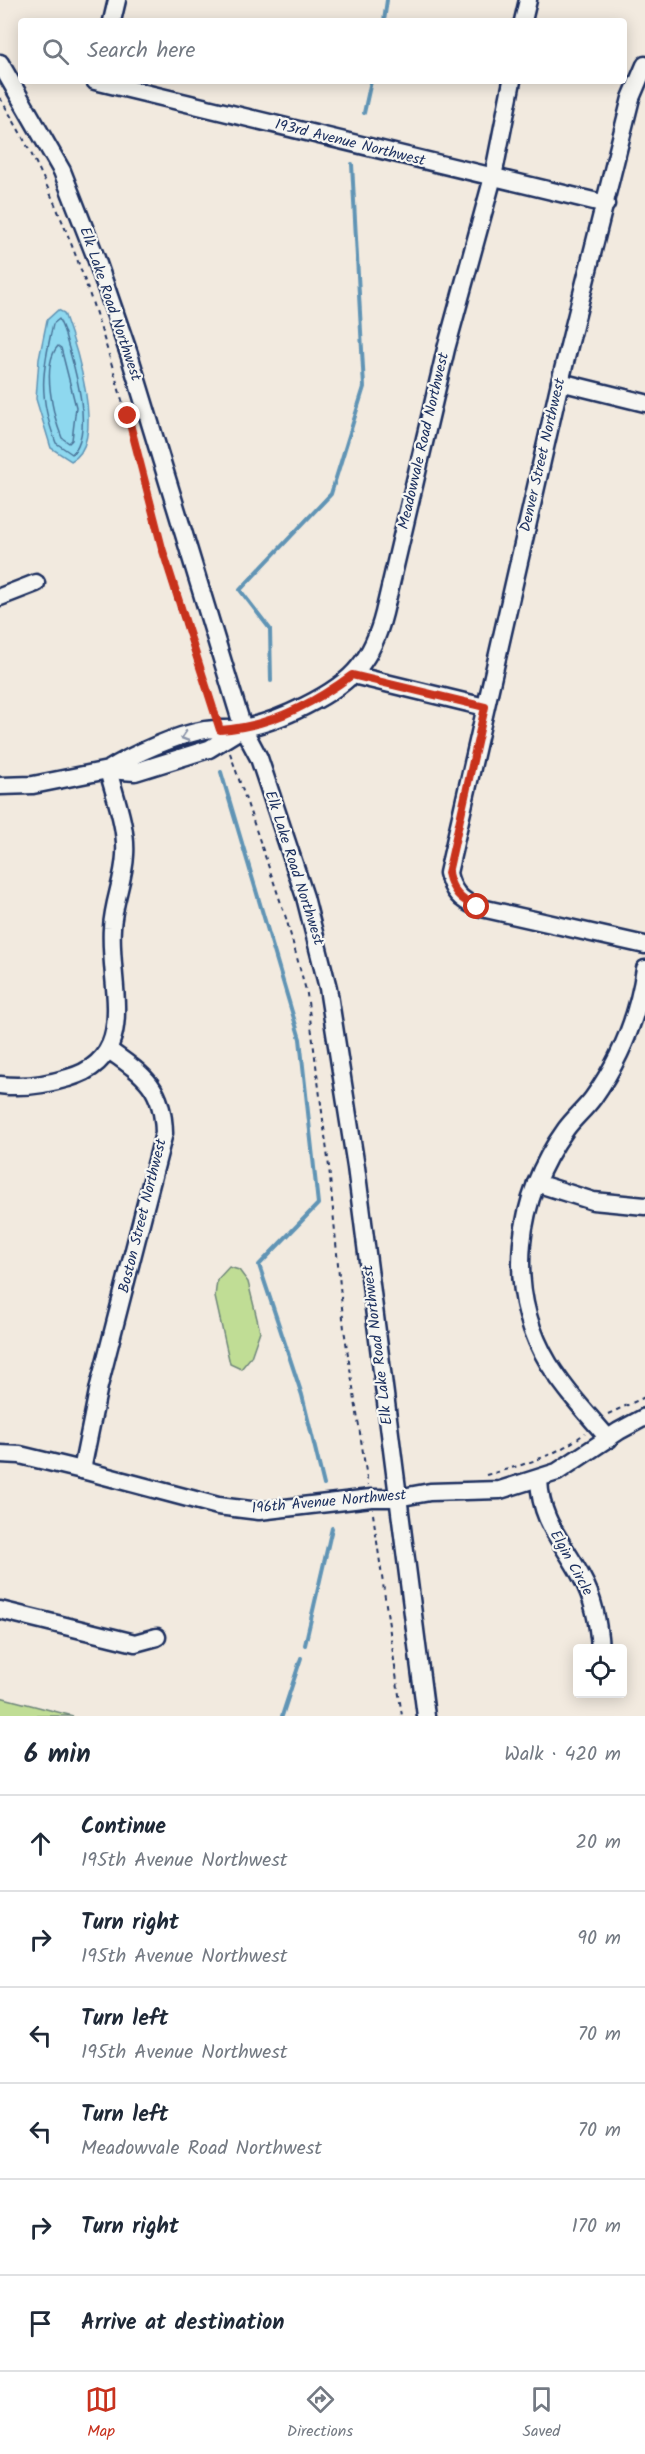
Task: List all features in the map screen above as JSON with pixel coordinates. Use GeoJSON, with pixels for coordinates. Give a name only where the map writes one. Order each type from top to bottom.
{"type":"FeatureCollection","features":[{"type":"Feature","properties":{"kind":"street"},"geometry":{"type":"LineString","coordinates":[[113,18],[117,0]]}},
{"type":"Feature","properties":{"kind":"street"},"geometry":{"type":"LineString","coordinates":[[524,18],[528,0]]}},
{"type":"Feature","properties":{"kind":"street","name":"Elk Lake Road Northwest"},"geometry":{"type":"LineString","coordinates":[[0,63],[62,171],[96,258],[129,354],[243,728],[258,758],[305,897],[328,988],[357,1167],[426,1716]]}},
{"type":"Feature","properties":{"kind":"street","name":"Denver Street Northwest"},"geometry":{"type":"LineString","coordinates":[[645,65],[631,98],[560,382],[448,873],[454,891],[467,903],[493,911],[645,945]]}},
{"type":"Feature","properties":{"kind":"street","name":"193rd Avenue Northwest"},"geometry":{"type":"LineString","coordinates":[[109,84],[606,204]]}},
{"type":"Feature","properties":{"kind":"street","name":"Meadowvale Road Northwest"},"geometry":{"type":"LineString","coordinates":[[108,770],[131,755],[204,730],[223,734],[279,717],[311,702],[352,675],[375,643],[382,623],[446,349],[493,177],[511,84]]}},
{"type":"Feature","properties":{"kind":"street"},"geometry":{"type":"LineString","coordinates":[[560,382],[645,403]]}},
{"type":"Feature","properties":{"kind":"street"},"geometry":{"type":"LineString","coordinates":[[0,597],[36,583]]}},
{"type":"Feature","properties":{"kind":"street"},"geometry":{"type":"LineString","coordinates":[[352,675],[485,707]]}},
{"type":"Feature","properties":{"kind":"street"},"geometry":{"type":"LineString","coordinates":[[0,786],[33,785],[108,770],[125,844],[123,870],[112,926],[116,1029],[109,1050],[90,1069],[76,1076],[40,1085],[0,1084]]}},
{"type":"Feature","properties":{"kind":"street"},"geometry":{"type":"LineString","coordinates":[[609,1439],[549,1364],[528,1314],[522,1277],[521,1240],[528,1204],[548,1156],[592,1098],[620,1051],[638,1008],[645,969]]}},
{"type":"Feature","properties":{"kind":"street","name":"Boston Street Northwest"},"geometry":{"type":"LineString","coordinates":[[82,1470],[99,1386],[164,1133],[164,1118],[151,1083],[142,1073],[109,1050]]}},
{"type":"Feature","properties":{"kind":"street"},"geometry":{"type":"LineString","coordinates":[[536,1183],[593,1201],[645,1206]]}},
{"type":"Feature","properties":{"kind":"street","name":"196th Avenue Northwest"},"geometry":{"type":"LineString","coordinates":[[0,1454],[20,1455],[237,1509],[280,1509],[371,1498],[397,1498],[430,1492],[500,1490],[539,1480],[575,1462],[645,1417]]}},
{"type":"Feature","properties":{"kind":"street","name":"Elgin Circle"},"geometry":{"type":"LineString","coordinates":[[539,1480],[542,1510],[582,1577],[593,1602],[599,1644]]}},
{"type":"Feature","properties":{"kind":"street"},"geometry":{"type":"LineString","coordinates":[[0,1610],[135,1643],[157,1637]]}},
{"type":"Feature","properties":{"kind":"path"},"geometry":{"type":"LineString","coordinates":[[0,98],[41,172],[73,245],[128,416],[162,548],[286,918],[307,994],[329,1167],[344,1329],[402,1716]]}},
{"type":"Feature","properties":{"kind":"path"},"geometry":{"type":"LineString","coordinates":[[484,1475],[525,1464],[558,1450],[617,1409],[645,1397]]}},
{"type":"Feature","properties":{"kind":"green space"},"geometry":{"type":"Polygon","coordinates":[[[229,1267],[239,1270],[248,1282],[260,1331],[251,1357],[241,1369],[230,1364],[215,1297],[217,1280],[229,1267]]]}},
{"type":"Feature","properties":{"kind":"green space"},"geometry":{"type":"Polygon","coordinates":[[[0,1697],[73,1716],[0,1716],[0,1697]]]}},
{"type":"Feature","properties":{"kind":"water"},"geometry":{"type":"Polygon","coordinates":[[[58,310],[64,313],[75,346],[88,414],[87,434],[82,451],[71,461],[51,448],[36,399],[39,359],[47,320],[58,310]]]}},
{"type":"Feature","properties":{"kind":"waterway"},"geometry":{"type":"LineString","coordinates":[[384,18],[387,0]]}},
{"type":"Feature","properties":{"kind":"waterway"},"geometry":{"type":"LineString","coordinates":[[364,113],[370,84]]}},
{"type":"Feature","properties":{"kind":"waterway"},"geometry":{"type":"LineString","coordinates":[[271,681],[270,629],[240,590],[331,494],[364,387],[352,164]]}},
{"type":"Feature","properties":{"kind":"waterway"},"geometry":{"type":"LineString","coordinates":[[221,772],[300,1039],[318,1204],[259,1265],[302,1395],[324,1485]]}},
{"type":"Feature","properties":{"kind":"waterway"},"geometry":{"type":"LineString","coordinates":[[305,1645],[332,1528]]}},
{"type":"Feature","properties":{"kind":"waterway"},"geometry":{"type":"LineString","coordinates":[[282,1716],[301,1658]]}},
{"type":"Feature","properties":{"kind":"route"},"geometry":{"type":"LineString","coordinates":[[128,416],[162,548],[220,730],[243,728],[279,717],[311,702],[352,675],[485,707],[448,873],[454,891],[459,897],[477,907]]}}]}
